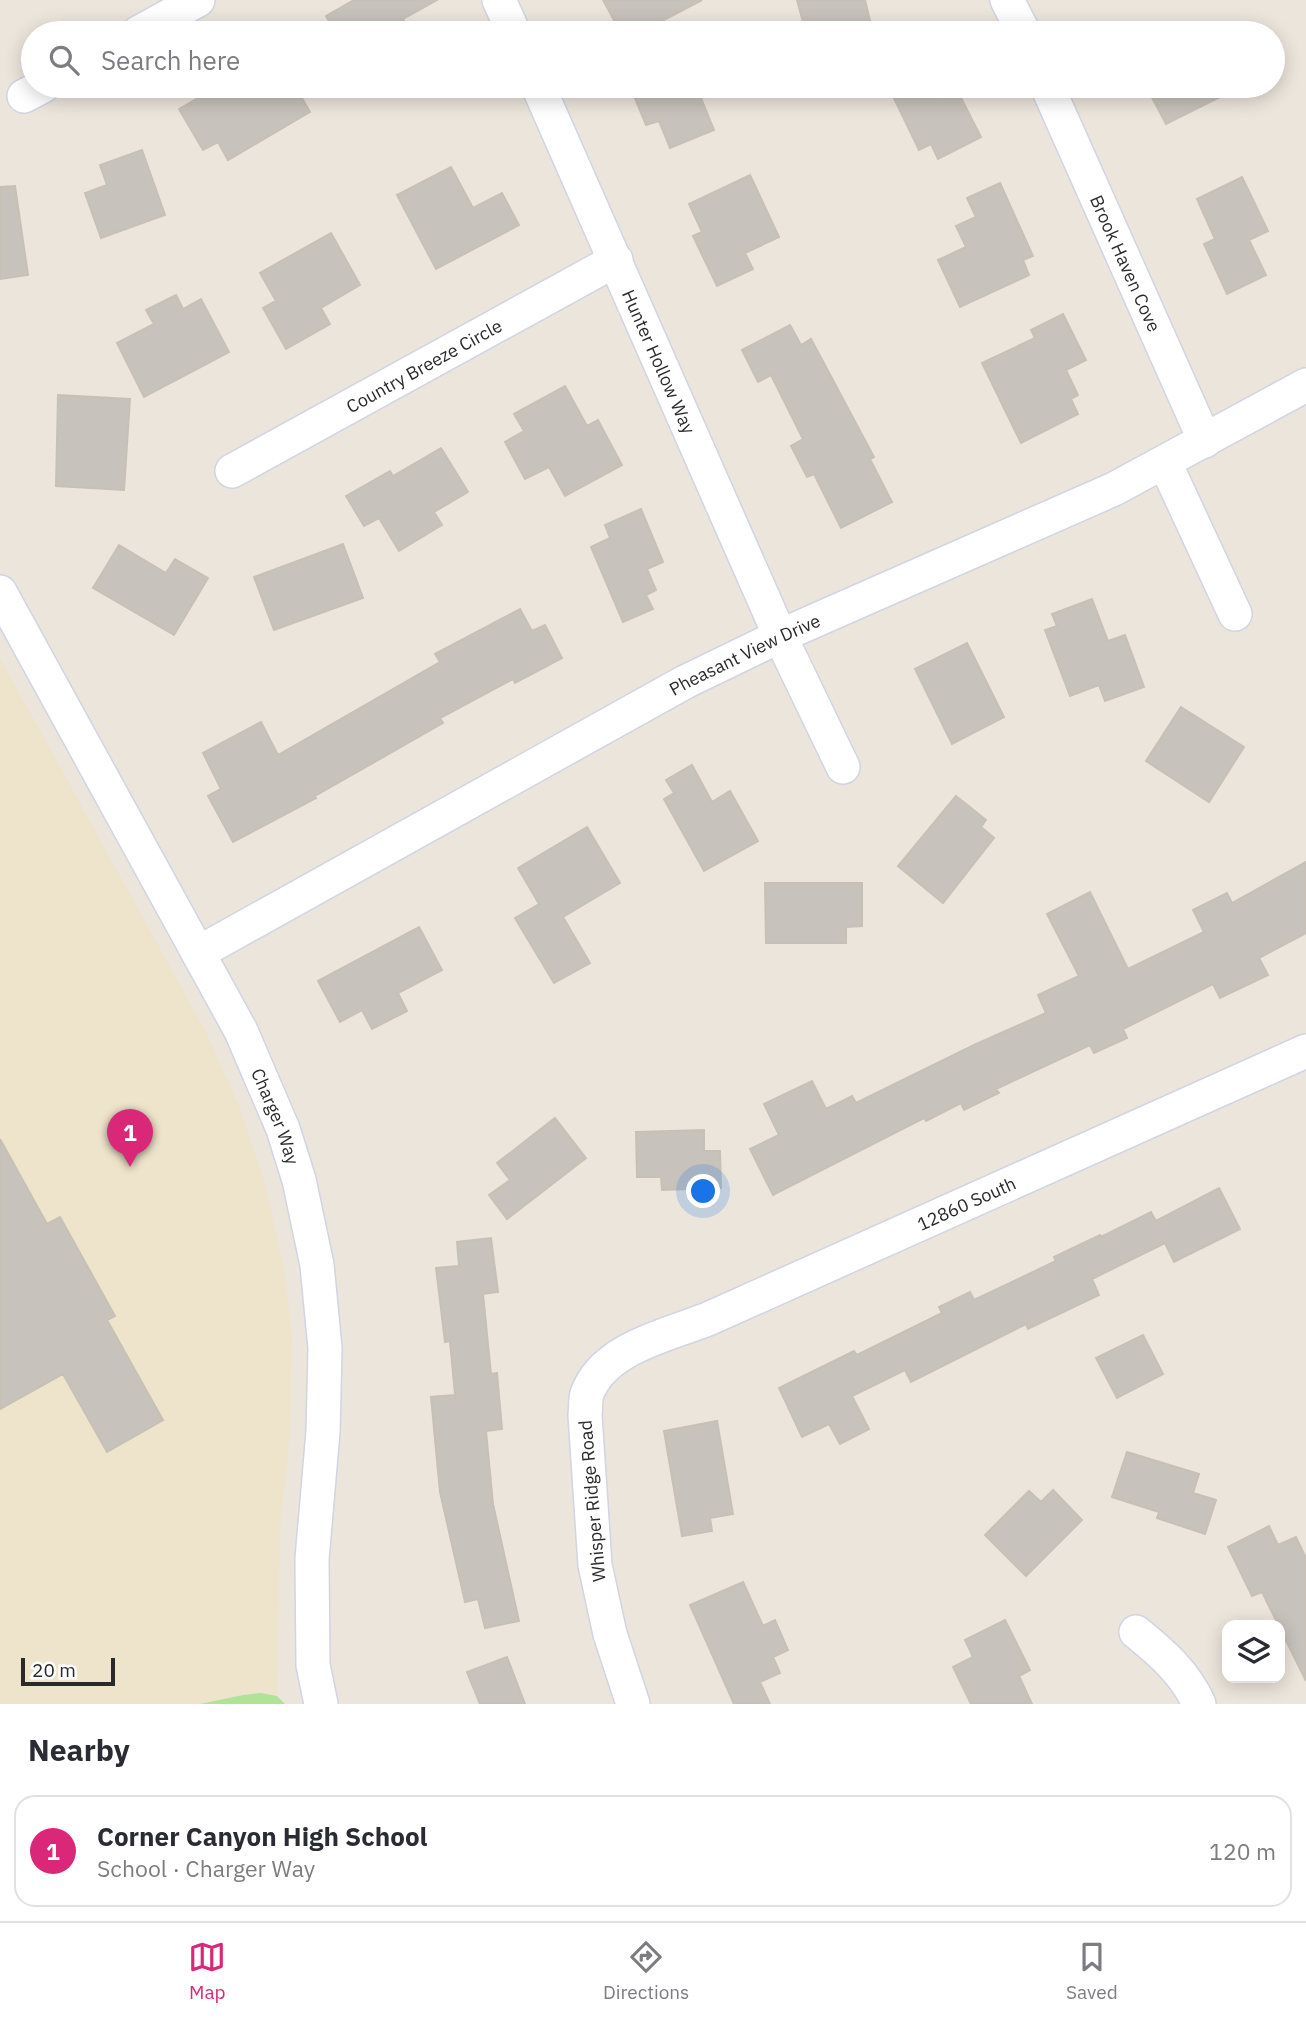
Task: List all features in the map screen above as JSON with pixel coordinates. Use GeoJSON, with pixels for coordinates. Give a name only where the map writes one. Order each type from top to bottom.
{"type":"FeatureCollection","features":[{"type":"Feature","properties":{"kind":"street"},"geometry":{"type":"LineString","coordinates":[[160,21],[198,0]]}},
{"type":"Feature","properties":{"kind":"street"},"geometry":{"type":"LineString","coordinates":[[499,0],[509,21]]}},
{"type":"Feature","properties":{"kind":"street"},"geometry":{"type":"LineString","coordinates":[[1007,0],[1018,21]]}},
{"type":"Feature","properties":{"kind":"street","name":"Hunter Hollow Way"},"geometry":{"type":"LineString","coordinates":[[543,98],[780,636],[843,767]]}},
{"type":"Feature","properties":{"kind":"street","name":"Brook Haven Cove"},"geometry":{"type":"LineString","coordinates":[[1052,98],[1205,441]]}},
{"type":"Feature","properties":{"kind":"street","name":"Country Breeze Circle"},"geometry":{"type":"LineString","coordinates":[[232,471],[616,260]]}},
{"type":"Feature","properties":{"kind":"street","name":"Pheasant View Drive"},"geometry":{"type":"LineString","coordinates":[[198,953],[629,712],[780,636],[1104,494],[1306,385]]}},
{"type":"Feature","properties":{"kind":"street"},"geometry":{"type":"LineString","coordinates":[[1165,463],[1235,614]]}},
{"type":"Feature","properties":{"kind":"street","name":"Charger Way"},"geometry":{"type":"LineString","coordinates":[[0,592],[241,1031],[283,1129],[299,1180],[317,1265],[325,1348],[325,1390],[312,1559],[313,1665],[321,1704]]}},
{"type":"Feature","properties":{"kind":"street","name":"12860 South"},"geometry":{"type":"LineString","coordinates":[[625,1351],[721,1314],[1306,1051]]}},
{"type":"Feature","properties":{"kind":"street","name":"Whisper Ridge Road"},"geometry":{"type":"LineString","coordinates":[[625,1351],[610,1361],[597,1376],[587,1394],[585,1415],[595,1565],[610,1634],[634,1704]]}},
{"type":"Feature","properties":{"kind":"street"},"geometry":{"type":"LineString","coordinates":[[1136,1632],[1169,1658],[1194,1692],[1199,1704]]}},
{"type":"Feature","properties":{"kind":"shaded area"},"geometry":{"type":"Polygon","coordinates":[[[0,658],[206,1032],[239,1106],[266,1187],[284,1269],[292,1335],[290,1436],[280,1530],[277,1696],[261,1693],[200,1704],[0,1704],[0,658]]]}},
{"type":"Feature","properties":{"kind":"green space"},"geometry":{"type":"Polygon","coordinates":[[[261,1693],[277,1696],[285,1704],[200,1704],[243,1695],[261,1693]]]}},
{"type":"Feature","properties":{"kind":"building"},"geometry":{"type":"Polygon","coordinates":[[[354,0],[437,0],[403,19],[404,21],[329,21],[326,16],[354,0]]]}},
{"type":"Feature","properties":{"kind":"building"},"geometry":{"type":"Polygon","coordinates":[[[603,0],[702,0],[662,21],[614,21],[603,0]]]}},
{"type":"Feature","properties":{"kind":"building"},"geometry":{"type":"Polygon","coordinates":[[[797,0],[865,0],[870,21],[803,21],[797,0]]]}},
{"type":"Feature","properties":{"kind":"building"},"geometry":{"type":"Polygon","coordinates":[[[198,98],[302,98],[310,112],[228,160],[218,142],[203,150],[179,109],[198,98]]]}},
{"type":"Feature","properties":{"kind":"building"},"geometry":{"type":"Polygon","coordinates":[[[635,98],[701,98],[714,130],[670,148],[659,121],[646,125],[635,98]]]}},
{"type":"Feature","properties":{"kind":"building"},"geometry":{"type":"Polygon","coordinates":[[[894,98],[961,98],[981,137],[938,159],[931,144],[919,150],[894,98]]]}},
{"type":"Feature","properties":{"kind":"building"},"geometry":{"type":"Polygon","coordinates":[[[1152,98],[1218,98],[1166,124],[1152,98]]]}},
{"type":"Feature","properties":{"kind":"building"},"geometry":{"type":"Polygon","coordinates":[[[142,150],[165,215],[101,238],[85,193],[107,185],[100,165],[142,150]]]}},
{"type":"Feature","properties":{"kind":"building"},"geometry":{"type":"Polygon","coordinates":[[[451,167],[473,208],[502,193],[519,225],[436,269],[397,195],[451,167]]]}},
{"type":"Feature","properties":{"kind":"building"},"geometry":{"type":"Polygon","coordinates":[[[750,175],[779,237],[745,253],[753,269],[717,286],[693,236],[702,232],[689,204],[750,175]]]}},
{"type":"Feature","properties":{"kind":"building"},"geometry":{"type":"Polygon","coordinates":[[[1242,177],[1268,231],[1249,240],[1266,275],[1227,294],[1204,244],[1215,239],[1197,199],[1242,177]]]}},
{"type":"Feature","properties":{"kind":"building"},"geometry":{"type":"Polygon","coordinates":[[[1000,183],[1033,256],[1023,260],[1029,275],[960,307],[938,260],[966,247],[956,226],[976,217],[967,198],[1000,183]]]}},
{"type":"Feature","properties":{"kind":"building"},"geometry":{"type":"Polygon","coordinates":[[[15,186],[28,275],[0,279],[0,187],[15,186]]]}},
{"type":"Feature","properties":{"kind":"building"},"geometry":{"type":"Polygon","coordinates":[[[331,233],[360,285],[321,308],[330,324],[286,349],[263,308],[276,301],[260,273],[331,233]]]}},
{"type":"Feature","properties":{"kind":"building"},"geometry":{"type":"Polygon","coordinates":[[[176,295],[183,309],[201,299],[229,352],[144,397],[117,343],[154,324],[146,310],[176,295]]]}},
{"type":"Feature","properties":{"kind":"building"},"geometry":{"type":"Polygon","coordinates":[[[1063,314],[1086,360],[1066,370],[1078,395],[1071,399],[1078,414],[1021,443],[982,363],[1035,338],[1031,330],[1063,314]]]}},
{"type":"Feature","properties":{"kind":"building"},"geometry":{"type":"Polygon","coordinates":[[[790,325],[801,345],[811,339],[874,457],[870,459],[892,502],[841,528],[814,474],[807,477],[791,446],[803,439],[771,375],[758,382],[742,350],[790,325]]]}},
{"type":"Feature","properties":{"kind":"building"},"geometry":{"type":"Polygon","coordinates":[[[565,386],[587,426],[598,420],[622,465],[565,496],[549,467],[525,479],[505,442],[524,431],[514,414],[565,386]]]}},
{"type":"Feature","properties":{"kind":"building"},"geometry":{"type":"Polygon","coordinates":[[[58,395],[130,399],[124,490],[56,486],[58,395]]]}},
{"type":"Feature","properties":{"kind":"building"},"geometry":{"type":"Polygon","coordinates":[[[441,448],[468,492],[434,512],[442,525],[399,551],[379,518],[364,526],[346,496],[390,471],[393,476],[441,448]]]}},
{"type":"Feature","properties":{"kind":"building"},"geometry":{"type":"Polygon","coordinates":[[[641,509],[663,562],[647,569],[656,590],[646,595],[653,609],[623,622],[591,547],[610,538],[605,525],[641,509]]]}},
{"type":"Feature","properties":{"kind":"building"},"geometry":{"type":"Polygon","coordinates":[[[343,544],[363,598],[274,630],[254,577],[343,544]]]}},
{"type":"Feature","properties":{"kind":"building"},"geometry":{"type":"Polygon","coordinates":[[[119,545],[166,573],[175,559],[208,578],[174,635],[93,588],[119,545]]]}},
{"type":"Feature","properties":{"kind":"building"},"geometry":{"type":"Polygon","coordinates":[[[1092,599],[1108,641],[1125,635],[1144,687],[1105,701],[1099,685],[1070,696],[1045,630],[1057,626],[1052,614],[1092,599]]]}},
{"type":"Feature","properties":{"kind":"building"},"geometry":{"type":"Polygon","coordinates":[[[520,609],[532,631],[545,625],[562,658],[515,683],[513,679],[440,718],[443,723],[315,796],[316,798],[233,842],[208,796],[221,789],[203,753],[261,722],[278,755],[440,662],[435,654],[520,609]]]}},
{"type":"Feature","properties":{"kind":"building"},"geometry":{"type":"Polygon","coordinates":[[[967,643],[1004,717],[952,744],[915,669],[967,643]]]}},
{"type":"Feature","properties":{"kind":"building"},"geometry":{"type":"Polygon","coordinates":[[[1181,707],[1244,747],[1209,802],[1146,761],[1181,707]]]}},
{"type":"Feature","properties":{"kind":"building"},"geometry":{"type":"Polygon","coordinates":[[[692,765],[712,802],[730,791],[758,841],[704,871],[664,799],[674,793],[666,780],[692,765]]]}},
{"type":"Feature","properties":{"kind":"building"},"geometry":{"type":"Polygon","coordinates":[[[956,796],[986,820],[981,827],[994,838],[943,903],[898,866],[956,796]]]}},
{"type":"Feature","properties":{"kind":"building"},"geometry":{"type":"Polygon","coordinates":[[[587,827],[620,883],[563,917],[590,963],[554,983],[515,918],[539,904],[518,868],[587,827]]]}},
{"type":"Feature","properties":{"kind":"building"},"geometry":{"type":"Polygon","coordinates":[[[1306,862],[1306,933],[1259,958],[1268,975],[1220,998],[1213,984],[1123,1029],[1127,1038],[1094,1053],[1090,1045],[996,1089],[999,1093],[964,1110],[961,1103],[926,1121],[924,1118],[773,1195],[750,1149],[779,1135],[764,1104],[812,1081],[826,1109],[852,1096],[856,1103],[1046,1013],[1038,995],[1079,976],[1047,914],[1090,892],[1128,969],[1204,932],[1193,910],[1227,893],[1232,903],[1306,862]]]}},
{"type":"Feature","properties":{"kind":"building"},"geometry":{"type":"Polygon","coordinates":[[[765,883],[862,883],[862,926],[846,927],[846,943],[766,943],[765,883]]]}},
{"type":"Feature","properties":{"kind":"building"},"geometry":{"type":"Polygon","coordinates":[[[419,927],[442,970],[398,993],[407,1011],[372,1029],[362,1010],[340,1022],[318,981],[419,927]]]}},
{"type":"Feature","properties":{"kind":"building"},"geometry":{"type":"Polygon","coordinates":[[[555,1118],[586,1158],[507,1219],[489,1195],[510,1180],[497,1163],[555,1118]]]}},
{"type":"Feature","properties":{"kind":"building"},"geometry":{"type":"Polygon","coordinates":[[[704,1130],[704,1151],[720,1151],[721,1188],[662,1190],[661,1177],[637,1177],[636,1132],[704,1130]]]}},
{"type":"Feature","properties":{"kind":"building"},"geometry":{"type":"Polygon","coordinates":[[[0,1139],[47,1224],[60,1217],[115,1316],[107,1320],[163,1420],[107,1452],[63,1374],[0,1409],[0,1139]]]}},
{"type":"Feature","properties":{"kind":"building"},"geometry":{"type":"Polygon","coordinates":[[[1219,1188],[1240,1229],[1174,1262],[1165,1243],[1092,1279],[1099,1295],[1028,1329],[1026,1324],[911,1382],[905,1370],[852,1396],[869,1429],[840,1444],[829,1424],[802,1437],[779,1388],[854,1351],[857,1355],[942,1313],[939,1307],[970,1292],[974,1300],[1056,1261],[1054,1257],[1100,1235],[1101,1237],[1151,1212],[1156,1221],[1219,1188]]]}},
{"type":"Feature","properties":{"kind":"building"},"geometry":{"type":"Polygon","coordinates":[[[491,1238],[498,1292],[483,1294],[491,1374],[497,1373],[502,1429],[486,1431],[493,1504],[519,1621],[485,1628],[478,1599],[465,1602],[440,1492],[431,1397],[455,1395],[450,1341],[445,1342],[436,1268],[459,1266],[457,1242],[491,1238]]]}},
{"type":"Feature","properties":{"kind":"building"},"geometry":{"type":"Polygon","coordinates":[[[1143,1335],[1163,1374],[1117,1398],[1096,1358],[1143,1335]]]}},
{"type":"Feature","properties":{"kind":"building"},"geometry":{"type":"Polygon","coordinates":[[[717,1421],[733,1514],[710,1518],[712,1531],[682,1536],[664,1431],[717,1421]]]}},
{"type":"Feature","properties":{"kind":"building"},"geometry":{"type":"Polygon","coordinates":[[[1127,1452],[1199,1474],[1193,1493],[1216,1500],[1205,1534],[1157,1518],[1159,1512],[1112,1497],[1127,1452]]]}},
{"type":"Feature","properties":{"kind":"building"},"geometry":{"type":"Polygon","coordinates":[[[1053,1490],[1082,1520],[1026,1576],[985,1535],[1029,1491],[1041,1502],[1053,1490]]]}},
{"type":"Feature","properties":{"kind":"building"},"geometry":{"type":"Polygon","coordinates":[[[1269,1526],[1278,1545],[1296,1537],[1306,1558],[1306,1681],[1285,1639],[1285,1620],[1276,1620],[1262,1592],[1252,1596],[1228,1547],[1269,1526]]]}},
{"type":"Feature","properties":{"kind":"building"},"geometry":{"type":"Polygon","coordinates":[[[743,1582],[763,1626],[775,1620],[788,1650],[773,1657],[780,1673],[760,1682],[770,1704],[734,1704],[690,1605],[743,1582]]]}},
{"type":"Feature","properties":{"kind":"building"},"geometry":{"type":"Polygon","coordinates":[[[1005,1620],[1030,1670],[1019,1676],[1032,1704],[971,1704],[953,1667],[973,1657],[965,1640],[1005,1620]]]}},
{"type":"Feature","properties":{"kind":"building"},"geometry":{"type":"Polygon","coordinates":[[[507,1657],[525,1704],[480,1704],[467,1672],[507,1657]]]}},
{"type":"Feature","properties":{"kind":"place","name":"Corner Canyon High School"},"geometry":{"type":"Point","coordinates":[130,1167]}}]}
